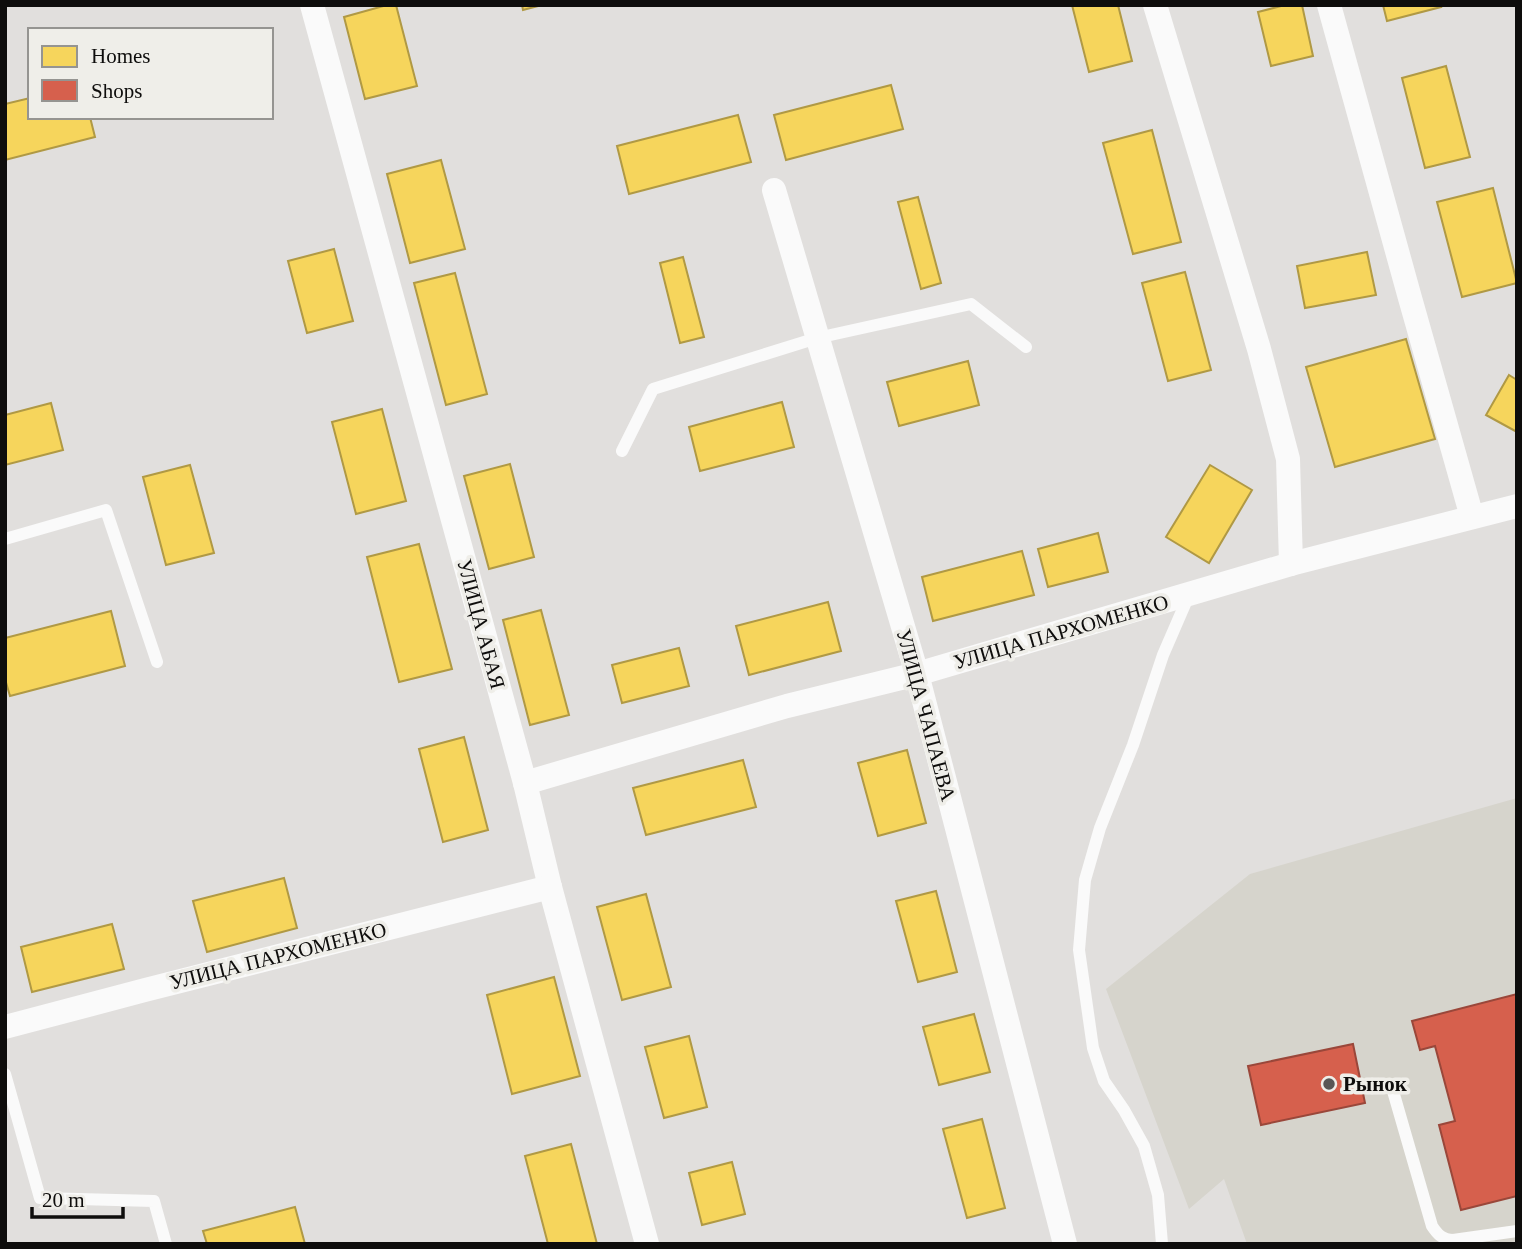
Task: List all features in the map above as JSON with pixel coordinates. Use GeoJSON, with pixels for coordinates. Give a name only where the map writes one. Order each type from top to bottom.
{"type":"FeatureCollection","features":[{"type":"Feature","properties":{"kind":"street","name":"УЛИЦА АБАЯ"},"geometry":{"type":"LineString","coordinates":[[312,5],[525,783],[550,887],[647,1244]]}},
{"type":"Feature","properties":{"kind":"street"},"geometry":{"type":"LineString","coordinates":[[1154,5],[1259,349],[1288,459],[1292,564]]}},
{"type":"Feature","properties":{"kind":"street"},"geometry":{"type":"LineString","coordinates":[[1329,5],[1472,517]]}},
{"type":"Feature","properties":{"kind":"street","name":"УЛИЦА ЧАПАЕВА"},"geometry":{"type":"LineString","coordinates":[[774,190],[917,674],[1065,1244]]}},
{"type":"Feature","properties":{"kind":"street","name":"УЛИЦА ПАРХОМЕНКО"},"geometry":{"type":"LineString","coordinates":[[525,783],[787,706],[917,674],[1292,564],[1517,506]]}},
{"type":"Feature","properties":{"kind":"street","name":"УЛИЦА ПАРХОМЕНКО"},"geometry":{"type":"LineString","coordinates":[[5,1027],[550,887]]}},
{"type":"Feature","properties":{"kind":"lane"},"geometry":{"type":"LineString","coordinates":[[622,451],[653,388],[817,338],[971,304],[1026,347]]}},
{"type":"Feature","properties":{"kind":"lane"},"geometry":{"type":"LineString","coordinates":[[5,539],[106,510],[157,662]]}},
{"type":"Feature","properties":{"kind":"lane"},"geometry":{"type":"LineString","coordinates":[[1162,1244],[1158,1195],[1144,1146],[1104,1081],[1093,1048],[1079,950],[1086,880],[1100,828],[1133,745],[1163,655],[1189,594]]}},
{"type":"Feature","properties":{"kind":"lane"},"geometry":{"type":"LineString","coordinates":[[5,1074],[40,1198],[154,1201],[166,1244]]}},
{"type":"Feature","properties":{"kind":"lane"},"geometry":{"type":"LineString","coordinates":[[1393,1091],[1432,1226],[1437,1234],[1444,1239],[1453,1240],[1517,1231]]}},
{"type":"Feature","properties":{"kind":"shaded area","name":"Рынок"},"geometry":{"type":"Polygon","coordinates":[[[1517,798],[1517,1244],[1247,1244],[1224,1179],[1189,1209],[1106,989],[1250,874],[1517,798]]]}},
{"type":"Feature","properties":{"kind":"building: Homes"},"geometry":{"type":"Polygon","coordinates":[[[396,5],[417,86],[365,99],[344,17],[396,5]]]}},
{"type":"Feature","properties":{"kind":"building: Homes"},"geometry":{"type":"Polygon","coordinates":[[[522,5],[542,5],[523,10],[522,5]]]}},
{"type":"Feature","properties":{"kind":"building: Homes"},"geometry":{"type":"Polygon","coordinates":[[[1072,5],[1118,5],[1132,61],[1089,72],[1072,5]]]}},
{"type":"Feature","properties":{"kind":"building: Homes"},"geometry":{"type":"Polygon","coordinates":[[[1285,5],[1302,5],[1313,56],[1271,66],[1258,12],[1285,5]]]}},
{"type":"Feature","properties":{"kind":"building: Homes"},"geometry":{"type":"Polygon","coordinates":[[[1383,5],[1440,5],[1441,7],[1387,21],[1383,5]]]}},
{"type":"Feature","properties":{"kind":"building: Homes"},"geometry":{"type":"Polygon","coordinates":[[[1446,66],[1470,157],[1425,168],[1402,78],[1446,66]]]}},
{"type":"Feature","properties":{"kind":"building: Homes"},"geometry":{"type":"Polygon","coordinates":[[[891,85],[903,129],[786,160],[774,115],[891,85]]]}},
{"type":"Feature","properties":{"kind":"building: Homes"},"geometry":{"type":"Polygon","coordinates":[[[28,98],[28,119],[90,119],[95,137],[5,160],[5,104],[28,98]]]}},
{"type":"Feature","properties":{"kind":"building: Homes"},"geometry":{"type":"Polygon","coordinates":[[[738,115],[751,162],[629,194],[617,146],[738,115]]]}},
{"type":"Feature","properties":{"kind":"building: Homes"},"geometry":{"type":"Polygon","coordinates":[[[1152,130],[1181,242],[1133,254],[1103,143],[1152,130]]]}},
{"type":"Feature","properties":{"kind":"building: Homes"},"geometry":{"type":"Polygon","coordinates":[[[441,160],[465,249],[410,263],[387,174],[441,160]]]}},
{"type":"Feature","properties":{"kind":"building: Homes"},"geometry":{"type":"Polygon","coordinates":[[[1493,188],[1517,283],[1462,297],[1437,202],[1493,188]]]}},
{"type":"Feature","properties":{"kind":"building: Homes"},"geometry":{"type":"Polygon","coordinates":[[[918,197],[941,283],[921,289],[898,202],[918,197]]]}},
{"type":"Feature","properties":{"kind":"building: Homes"},"geometry":{"type":"Polygon","coordinates":[[[334,249],[353,321],[307,333],[288,261],[334,249]]]}},
{"type":"Feature","properties":{"kind":"building: Homes"},"geometry":{"type":"Polygon","coordinates":[[[1367,252],[1376,295],[1305,308],[1297,266],[1367,252]]]}},
{"type":"Feature","properties":{"kind":"building: Homes"},"geometry":{"type":"Polygon","coordinates":[[[683,257],[704,337],[680,343],[660,263],[683,257]]]}},
{"type":"Feature","properties":{"kind":"building: Homes"},"geometry":{"type":"Polygon","coordinates":[[[1185,272],[1211,370],[1168,381],[1142,283],[1185,272]]]}},
{"type":"Feature","properties":{"kind":"building: Homes"},"geometry":{"type":"Polygon","coordinates":[[[455,273],[487,394],[446,405],[414,283],[455,273]]]}},
{"type":"Feature","properties":{"kind":"building: Homes"},"geometry":{"type":"Polygon","coordinates":[[[1406,339],[1435,439],[1335,467],[1306,367],[1406,339]]]}},
{"type":"Feature","properties":{"kind":"building: Homes"},"geometry":{"type":"Polygon","coordinates":[[[968,361],[979,405],[899,426],[887,382],[968,361]]]}},
{"type":"Feature","properties":{"kind":"building: Homes"},"geometry":{"type":"Polygon","coordinates":[[[1509,375],[1517,380],[1517,432],[1486,415],[1509,375]]]}},
{"type":"Feature","properties":{"kind":"building: Homes"},"geometry":{"type":"Polygon","coordinates":[[[782,402],[794,447],[700,471],[689,427],[782,402]]]}},
{"type":"Feature","properties":{"kind":"building: Homes"},"geometry":{"type":"Polygon","coordinates":[[[51,403],[63,450],[5,465],[5,415],[51,403]]]}},
{"type":"Feature","properties":{"kind":"building: Homes"},"geometry":{"type":"Polygon","coordinates":[[[382,409],[406,501],[356,514],[332,422],[382,409]]]}},
{"type":"Feature","properties":{"kind":"building: Homes"},"geometry":{"type":"Polygon","coordinates":[[[510,464],[534,557],[489,569],[464,476],[510,464]]]}},
{"type":"Feature","properties":{"kind":"building: Homes"},"geometry":{"type":"Polygon","coordinates":[[[190,465],[214,553],[166,565],[143,477],[190,465]]]}},
{"type":"Feature","properties":{"kind":"building: Homes"},"geometry":{"type":"Polygon","coordinates":[[[1210,465],[1252,490],[1209,563],[1166,537],[1210,465]]]}},
{"type":"Feature","properties":{"kind":"building: Homes"},"geometry":{"type":"Polygon","coordinates":[[[1098,533],[1108,572],[1048,587],[1038,549],[1098,533]]]}},
{"type":"Feature","properties":{"kind":"building: Homes"},"geometry":{"type":"Polygon","coordinates":[[[419,544],[452,669],[399,682],[367,557],[419,544]]]}},
{"type":"Feature","properties":{"kind":"building: Homes"},"geometry":{"type":"Polygon","coordinates":[[[1022,551],[1034,595],[933,621],[922,577],[1022,551]]]}},
{"type":"Feature","properties":{"kind":"building: Homes"},"geometry":{"type":"Polygon","coordinates":[[[828,602],[841,651],[749,675],[736,626],[828,602]]]}},
{"type":"Feature","properties":{"kind":"building: Homes"},"geometry":{"type":"Polygon","coordinates":[[[541,610],[569,715],[530,725],[503,620],[541,610]]]}},
{"type":"Feature","properties":{"kind":"building: Homes"},"geometry":{"type":"Polygon","coordinates":[[[111,611],[125,666],[10,696],[5,679],[5,638],[111,611]]]}},
{"type":"Feature","properties":{"kind":"building: Homes"},"geometry":{"type":"Polygon","coordinates":[[[679,648],[689,686],[622,703],[612,665],[679,648]]]}},
{"type":"Feature","properties":{"kind":"building: Homes"},"geometry":{"type":"Polygon","coordinates":[[[464,737],[488,830],[443,842],[419,749],[464,737]]]}},
{"type":"Feature","properties":{"kind":"building: Homes"},"geometry":{"type":"Polygon","coordinates":[[[907,750],[926,823],[878,836],[858,763],[907,750]]]}},
{"type":"Feature","properties":{"kind":"building: Homes"},"geometry":{"type":"Polygon","coordinates":[[[743,760],[756,807],[646,835],[633,788],[743,760]]]}},
{"type":"Feature","properties":{"kind":"building: Homes"},"geometry":{"type":"Polygon","coordinates":[[[284,878],[297,928],[207,952],[193,901],[284,878]]]}},
{"type":"Feature","properties":{"kind":"building: Homes"},"geometry":{"type":"Polygon","coordinates":[[[936,891],[957,972],[918,982],[896,901],[936,891]]]}},
{"type":"Feature","properties":{"kind":"building: Homes"},"geometry":{"type":"Polygon","coordinates":[[[646,894],[671,987],[622,1000],[597,907],[646,894]]]}},
{"type":"Feature","properties":{"kind":"building: Homes"},"geometry":{"type":"Polygon","coordinates":[[[112,924],[124,969],[32,992],[21,947],[112,924]]]}},
{"type":"Feature","properties":{"kind":"building: Homes"},"geometry":{"type":"Polygon","coordinates":[[[554,977],[580,1076],[512,1094],[487,995],[554,977]]]}},
{"type":"Feature","properties":{"kind":"building: Homes"},"geometry":{"type":"Polygon","coordinates":[[[974,1014],[990,1072],[939,1085],[923,1027],[974,1014]]]}},
{"type":"Feature","properties":{"kind":"building: Homes"},"geometry":{"type":"Polygon","coordinates":[[[689,1036],[707,1107],[664,1118],[645,1047],[689,1036]]]}},
{"type":"Feature","properties":{"kind":"building: Homes"},"geometry":{"type":"Polygon","coordinates":[[[982,1119],[1005,1208],[967,1218],[943,1129],[982,1119]]]}},
{"type":"Feature","properties":{"kind":"building: Homes"},"geometry":{"type":"Polygon","coordinates":[[[571,1144],[597,1244],[548,1244],[525,1156],[571,1144]]]}},
{"type":"Feature","properties":{"kind":"building: Homes"},"geometry":{"type":"Polygon","coordinates":[[[732,1162],[745,1214],[702,1225],[689,1173],[732,1162]]]}},
{"type":"Feature","properties":{"kind":"building: Homes"},"geometry":{"type":"Polygon","coordinates":[[[295,1207],[305,1244],[207,1244],[203,1231],[295,1207]]]}},
{"type":"Feature","properties":{"kind":"building: Shops"},"geometry":{"type":"Polygon","coordinates":[[[1517,994],[1517,1196],[1461,1210],[1439,1125],[1455,1121],[1435,1046],[1420,1050],[1412,1021],[1517,994]]]}},
{"type":"Feature","properties":{"kind":"building: Shops"},"geometry":{"type":"Polygon","coordinates":[[[1353,1044],[1365,1103],[1261,1125],[1248,1066],[1353,1044]]]}},
{"type":"Feature","properties":{"kind":"place","name":"Рынок"},"geometry":{"type":"Point","coordinates":[1329,1084]}}]}
